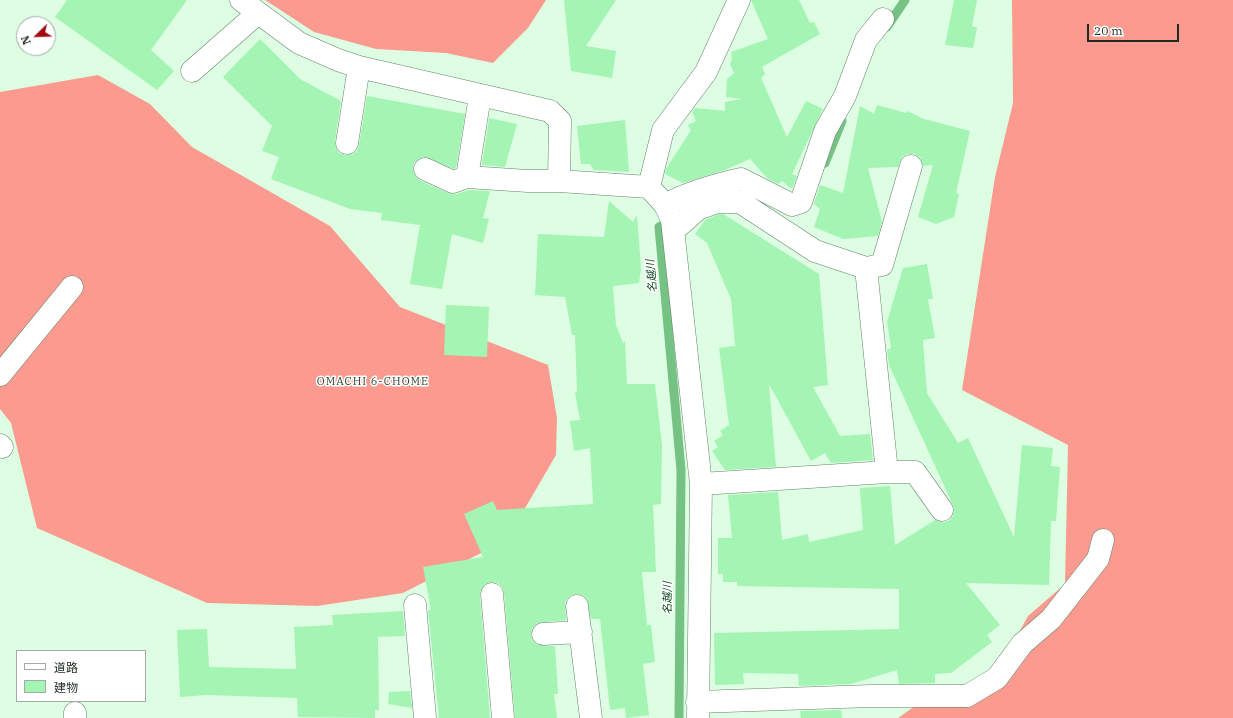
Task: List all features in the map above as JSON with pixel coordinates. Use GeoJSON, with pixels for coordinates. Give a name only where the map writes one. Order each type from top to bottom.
{"type":"FeatureCollection","features":[{"type":"Feature","properties":{"kind":"street"},"geometry":{"type":"LineString","coordinates":[[240,0],[299,43],[338,60],[358,67],[550,111],[560,121],[559,181]]}},
{"type":"Feature","properties":{"kind":"street"},"geometry":{"type":"LineString","coordinates":[[649,187],[663,130],[706,72],[739,0]]}},
{"type":"Feature","properties":{"kind":"street"},"geometry":{"type":"LineString","coordinates":[[192,71],[258,13]]}},
{"type":"Feature","properties":{"kind":"street"},"geometry":{"type":"LineString","coordinates":[[665,204],[708,187],[741,179],[792,206],[801,202],[825,131],[845,96],[866,40],[883,19]]}},
{"type":"Feature","properties":{"kind":"street"},"geometry":{"type":"LineString","coordinates":[[347,143],[358,67]]}},
{"type":"Feature","properties":{"kind":"street"},"geometry":{"type":"LineString","coordinates":[[467,177],[480,96]]}},
{"type":"Feature","properties":{"kind":"street"},"geometry":{"type":"LineString","coordinates":[[674,232],[698,209],[717,202],[740,202],[815,251],[866,268],[882,265],[911,166]]}},
{"type":"Feature","properties":{"kind":"street"},"geometry":{"type":"LineString","coordinates":[[424,169],[453,182],[467,177],[649,187],[665,204],[672,220],[674,232],[701,484],[697,710],[817,697],[967,696],[997,678],[1022,644],[1052,619],[1098,559],[1103,540]]}},
{"type":"Feature","properties":{"kind":"street"},"geometry":{"type":"LineString","coordinates":[[866,268],[887,472]]}},
{"type":"Feature","properties":{"kind":"street"},"geometry":{"type":"LineString","coordinates":[[0,375],[72,287]]}},
{"type":"Feature","properties":{"kind":"street"},"geometry":{"type":"LineString","coordinates":[[701,484],[887,472],[915,472],[942,510]]}},
{"type":"Feature","properties":{"kind":"street"},"geometry":{"type":"LineString","coordinates":[[492,594],[503,718]]}},
{"type":"Feature","properties":{"kind":"street"},"geometry":{"type":"LineString","coordinates":[[415,604],[425,718]]}},
{"type":"Feature","properties":{"kind":"street"},"geometry":{"type":"LineString","coordinates":[[578,606],[591,718]]}},
{"type":"Feature","properties":{"kind":"street"},"geometry":{"type":"LineString","coordinates":[[543,634],[581,632]]}},
{"type":"Feature","properties":{"kind":"street"},"geometry":{"type":"LineString","coordinates":[[931,696],[960,689],[970,685],[982,676]]}},
{"type":"Feature","properties":{"kind":"shaded area"},"geometry":{"type":"Polygon","coordinates":[[[265,0],[546,0],[528,28],[493,63],[446,53],[376,49],[314,32],[265,0]]]}},
{"type":"Feature","properties":{"kind":"shaded area"},"geometry":{"type":"Polygon","coordinates":[[[1012,0],[1233,0],[1233,718],[898,718],[922,701],[980,693],[1013,643],[1028,616],[1065,584],[1068,445],[962,390],[995,177],[1013,103],[1012,0]]]}},
{"type":"Feature","properties":{"kind":"shaded area"},"geometry":{"type":"Polygon","coordinates":[[[98,75],[150,104],[192,147],[330,226],[400,307],[548,365],[557,418],[556,455],[524,510],[483,552],[403,593],[317,606],[207,603],[37,528],[11,423],[0,409],[0,92],[98,75]]]}},
{"type":"Feature","properties":{"kind":"building"},"geometry":{"type":"Polygon","coordinates":[[[67,0],[187,0],[151,50],[174,71],[157,90],[56,18],[67,0]]]}},
{"type":"Feature","properties":{"kind":"building"},"geometry":{"type":"Polygon","coordinates":[[[564,0],[616,0],[586,46],[616,51],[612,78],[571,71],[564,0]]]}},
{"type":"Feature","properties":{"kind":"building"},"geometry":{"type":"Polygon","coordinates":[[[751,0],[799,0],[810,23],[814,22],[820,34],[762,67],[765,74],[761,78],[787,137],[806,101],[823,109],[792,174],[797,176],[792,189],[782,181],[778,184],[768,179],[750,159],[725,170],[683,183],[665,174],[666,169],[691,130],[688,125],[696,121],[692,112],[695,108],[725,111],[725,102],[742,99],[726,97],[727,79],[734,73],[730,64],[732,59],[731,52],[768,39],[751,0]]]}},
{"type":"Feature","properties":{"kind":"building"},"geometry":{"type":"Polygon","coordinates":[[[954,0],[977,0],[972,26],[977,28],[973,48],[945,45],[954,0]]]}},
{"type":"Feature","properties":{"kind":"building"},"geometry":{"type":"Polygon","coordinates":[[[260,39],[300,79],[341,101],[335,141],[336,148],[339,153],[345,155],[352,154],[357,151],[367,96],[465,114],[456,168],[454,169],[424,157],[418,159],[414,163],[413,170],[415,176],[419,180],[448,193],[457,194],[469,190],[490,191],[483,218],[489,219],[483,243],[452,234],[442,289],[410,284],[420,225],[381,220],[382,213],[350,209],[271,179],[279,157],[262,151],[272,126],[223,77],[260,39]]]}},
{"type":"Feature","properties":{"kind":"building"},"geometry":{"type":"Polygon","coordinates":[[[877,105],[906,113],[907,111],[924,119],[970,131],[956,193],[959,194],[954,217],[936,224],[918,217],[933,165],[923,166],[920,157],[914,154],[908,154],[902,157],[898,167],[868,168],[882,222],[878,236],[843,239],[814,227],[820,209],[814,204],[820,185],[843,193],[860,106],[874,114],[877,105]]]}},
{"type":"Feature","properties":{"kind":"building"},"geometry":{"type":"Polygon","coordinates":[[[489,118],[517,124],[505,167],[482,165],[489,118]]]}},
{"type":"Feature","properties":{"kind":"building"},"geometry":{"type":"Polygon","coordinates":[[[625,120],[629,172],[594,170],[590,164],[581,164],[577,126],[625,120]]]}},
{"type":"Feature","properties":{"kind":"building"},"geometry":{"type":"Polygon","coordinates":[[[609,201],[633,222],[637,215],[641,269],[639,283],[613,286],[616,325],[623,343],[625,341],[627,384],[655,384],[662,445],[661,504],[653,505],[656,572],[642,572],[647,625],[651,625],[655,662],[643,664],[649,715],[626,718],[625,708],[610,710],[600,619],[591,619],[587,599],[582,595],[576,594],[570,596],[565,602],[566,620],[537,623],[532,628],[531,634],[533,641],[538,645],[555,646],[558,694],[554,694],[557,718],[515,718],[504,593],[502,587],[498,583],[491,582],[485,584],[481,589],[480,595],[490,718],[439,718],[428,610],[431,610],[423,567],[483,557],[464,514],[493,501],[497,510],[593,504],[590,448],[574,451],[570,421],[580,420],[575,393],[577,392],[575,335],[572,335],[565,297],[535,295],[538,234],[604,237],[609,201]]]}},
{"type":"Feature","properties":{"kind":"building"},"geometry":{"type":"Polygon","coordinates":[[[719,214],[723,214],[819,274],[828,385],[813,387],[840,436],[870,434],[873,460],[831,463],[825,453],[811,461],[769,384],[776,467],[725,470],[712,451],[718,447],[714,441],[723,435],[720,431],[729,425],[719,348],[735,346],[731,299],[707,243],[695,234],[705,220],[719,214]]]}},
{"type":"Feature","properties":{"kind":"building"},"geometry":{"type":"Polygon","coordinates":[[[927,264],[933,299],[928,299],[935,338],[923,340],[927,393],[958,443],[968,438],[1014,537],[1022,445],[1053,448],[1051,466],[1060,467],[1056,521],[1051,521],[1049,585],[966,583],[1000,625],[987,635],[992,642],[951,673],[935,674],[935,683],[899,684],[897,670],[851,684],[799,686],[798,674],[743,673],[744,684],[715,685],[714,633],[899,629],[899,589],[737,586],[737,582],[723,582],[723,574],[718,574],[718,538],[732,538],[728,495],[778,492],[782,540],[808,534],[809,542],[863,530],[860,488],[890,486],[895,545],[935,520],[944,522],[950,520],[953,516],[954,509],[952,503],[889,365],[887,350],[891,348],[887,322],[903,268],[927,264]]]}},
{"type":"Feature","properties":{"kind":"building"},"geometry":{"type":"Polygon","coordinates":[[[446,305],[489,307],[487,357],[444,355],[446,305]]]}},
{"type":"Feature","properties":{"kind":"building"},"geometry":{"type":"Polygon","coordinates":[[[403,611],[405,636],[378,637],[379,710],[375,710],[375,718],[298,717],[297,698],[207,695],[180,697],[177,630],[207,629],[209,667],[296,669],[294,627],[333,625],[332,615],[403,611]]]}},
{"type":"Feature","properties":{"kind":"building"},"geometry":{"type":"Polygon","coordinates":[[[410,691],[412,708],[388,704],[389,692],[410,691]]]}},
{"type":"Feature","properties":{"kind":"building"},"geometry":{"type":"Polygon","coordinates":[[[841,710],[842,718],[801,718],[800,711],[841,710]]]}},
{"type":"Feature","properties":{"kind":"waterway","name":"名越川"},"geometry":{"type":"LineString","coordinates":[[887,27],[905,0]]}},
{"type":"Feature","properties":{"kind":"waterway","name":"名越川"},"geometry":{"type":"LineString","coordinates":[[825,163],[842,121]]}},
{"type":"Feature","properties":{"kind":"waterway","name":"名越川"},"geometry":{"type":"LineString","coordinates":[[672,220],[659,227],[681,470],[679,718]]}},
{"type":"Feature","properties":{"kind":"district","name":"OMACHI 6-CHOME"},"geometry":{"type":"Point","coordinates":[373,382]}}]}
